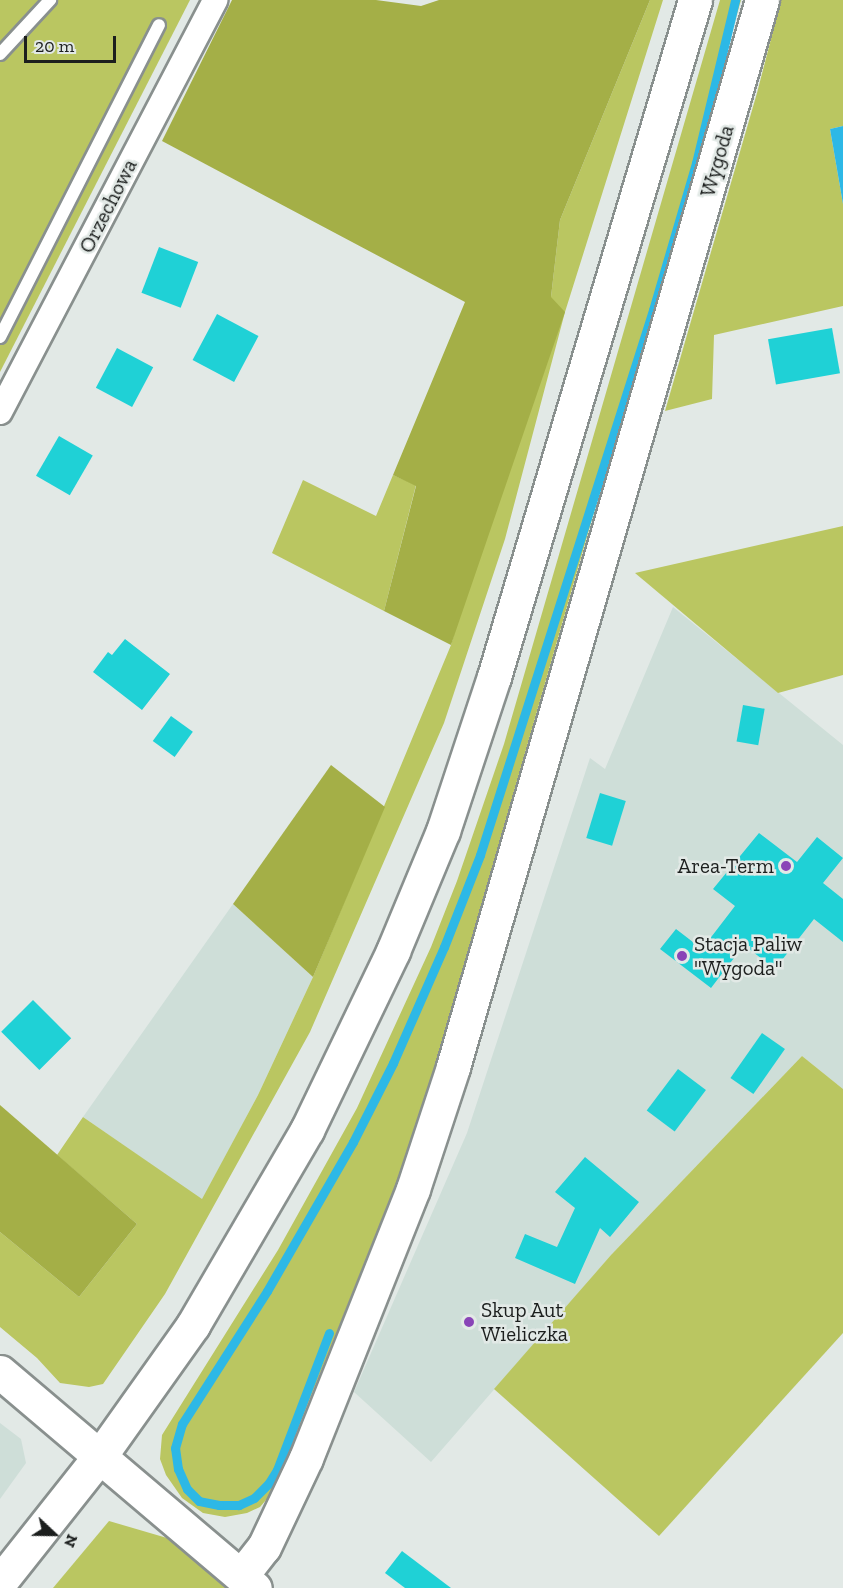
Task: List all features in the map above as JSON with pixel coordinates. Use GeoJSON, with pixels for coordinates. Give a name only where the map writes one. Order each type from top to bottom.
{"type":"FeatureCollection","features":[{"type":"Feature","properties":{"kind":"street","name":"Orzechowa"},"geometry":{"type":"LineString","coordinates":[[0,412],[215,0]]}},
{"type":"Feature","properties":{"kind":"street"},"geometry":{"type":"LineString","coordinates":[[0,1582],[100,1456],[194,1325],[307,1130],[393,951],[438,842],[494,677],[695,0]]}},
{"type":"Feature","properties":{"kind":"street","name":"Wygoda"},"geometry":{"type":"LineString","coordinates":[[248,1582],[288,1497],[413,1189],[453,1067],[494,930],[568,663],[762,0]]}},
{"type":"Feature","properties":{"kind":"street"},"geometry":{"type":"LineString","coordinates":[[0,1372],[248,1582]]}},
{"type":"Feature","properties":{"kind":"lane"},"geometry":{"type":"LineString","coordinates":[[0,54],[50,0]]}},
{"type":"Feature","properties":{"kind":"lane"},"geometry":{"type":"LineString","coordinates":[[0,337],[159,26]]}},
{"type":"Feature","properties":{"kind":"shaded area"},"geometry":{"type":"Polygon","coordinates":[[[673,607],[843,745],[843,1089],[802,1056],[611,1255],[431,1462],[354,1392],[467,1133],[590,758],[605,769],[673,607]]]}},
{"type":"Feature","properties":{"kind":"shaded area"},"geometry":{"type":"Polygon","coordinates":[[[233,904],[313,977],[258,1095],[202,1200],[83,1117],[233,904]]]}},
{"type":"Feature","properties":{"kind":"shaded area"},"geometry":{"type":"Polygon","coordinates":[[[0,1423],[21,1439],[26,1463],[0,1499],[0,1423]]]}},
{"type":"Feature","properties":{"kind":"green space"},"geometry":{"type":"Polygon","coordinates":[[[0,0],[190,0],[0,372],[0,0]]]}},
{"type":"Feature","properties":{"kind":"green space"},"geometry":{"type":"Polygon","coordinates":[[[232,0],[376,0],[421,6],[439,0],[650,0],[560,220],[551,297],[565,312],[451,645],[384,611],[416,486],[393,475],[465,302],[162,141],[232,0]]]}},
{"type":"Feature","properties":{"kind":"green space"},"geometry":{"type":"Polygon","coordinates":[[[650,0],[663,0],[565,312],[505,539],[444,723],[310,1032],[165,1294],[103,1384],[89,1387],[60,1383],[37,1358],[0,1327],[0,1232],[79,1297],[137,1224],[57,1155],[83,1117],[202,1199],[258,1095],[313,977],[451,645],[551,297],[560,220],[650,0]]]}},
{"type":"Feature","properties":{"kind":"green space"},"geometry":{"type":"Polygon","coordinates":[[[720,0],[741,0],[414,1140],[272,1493],[260,1507],[247,1513],[225,1517],[203,1513],[182,1498],[166,1475],[160,1459],[162,1435],[278,1250],[357,1108],[431,947],[457,881],[504,744],[720,0]]]}},
{"type":"Feature","properties":{"kind":"green space"},"geometry":{"type":"Polygon","coordinates":[[[781,0],[843,0],[843,126],[830,129],[843,204],[843,306],[714,335],[712,399],[665,411],[757,93],[781,0]]]}},
{"type":"Feature","properties":{"kind":"green space"},"geometry":{"type":"Polygon","coordinates":[[[393,475],[416,485],[384,611],[272,553],[303,480],[376,516],[393,475]]]}},
{"type":"Feature","properties":{"kind":"green space"},"geometry":{"type":"Polygon","coordinates":[[[843,526],[843,675],[778,693],[635,573],[843,526]]]}},
{"type":"Feature","properties":{"kind":"green space"},"geometry":{"type":"Polygon","coordinates":[[[331,765],[385,807],[313,977],[233,904],[331,765]]]}},
{"type":"Feature","properties":{"kind":"green space"},"geometry":{"type":"Polygon","coordinates":[[[802,1056],[843,1089],[843,1333],[659,1536],[494,1389],[611,1255],[802,1056]]]}},
{"type":"Feature","properties":{"kind":"green space"},"geometry":{"type":"Polygon","coordinates":[[[0,1105],[137,1224],[79,1297],[0,1232],[0,1105]]]}},
{"type":"Feature","properties":{"kind":"green space"},"geometry":{"type":"Polygon","coordinates":[[[109,1521],[167,1538],[226,1588],[53,1588],[109,1521]]]}},
{"type":"Feature","properties":{"kind":"water"},"geometry":{"type":"Polygon","coordinates":[[[843,126],[843,204],[830,129],[843,126]]]}},
{"type":"Feature","properties":{"kind":"building"},"geometry":{"type":"Polygon","coordinates":[[[159,247],[198,262],[181,308],[141,293],[159,247]]]}},
{"type":"Feature","properties":{"kind":"building"},"geometry":{"type":"Polygon","coordinates":[[[217,314],[258,336],[234,382],[193,360],[217,314]]]}},
{"type":"Feature","properties":{"kind":"building"},"geometry":{"type":"Polygon","coordinates":[[[832,328],[840,373],[776,385],[768,339],[832,328]]]}},
{"type":"Feature","properties":{"kind":"building"},"geometry":{"type":"Polygon","coordinates":[[[117,348],[153,367],[132,407],[96,388],[117,348]]]}},
{"type":"Feature","properties":{"kind":"building"},"geometry":{"type":"Polygon","coordinates":[[[59,436],[93,456],[70,495],[36,476],[59,436]]]}},
{"type":"Feature","properties":{"kind":"building"},"geometry":{"type":"Polygon","coordinates":[[[125,639],[170,674],[142,710],[93,672],[108,652],[112,655],[125,639]]]}},
{"type":"Feature","properties":{"kind":"building"},"geometry":{"type":"Polygon","coordinates":[[[743,705],[765,709],[758,745],[737,741],[743,705]]]}},
{"type":"Feature","properties":{"kind":"building"},"geometry":{"type":"Polygon","coordinates":[[[171,716],[193,732],[175,757],[153,741],[171,716]]]}},
{"type":"Feature","properties":{"kind":"building"},"geometry":{"type":"Polygon","coordinates":[[[600,793],[626,801],[612,846],[586,838],[600,793]]]}},
{"type":"Feature","properties":{"kind":"building"},"geometry":{"type":"Polygon","coordinates":[[[759,833],[797,862],[817,837],[843,858],[823,883],[843,899],[843,942],[814,919],[775,969],[744,945],[711,988],[660,949],[676,929],[702,949],[735,906],[713,889],[759,833]]]}},
{"type":"Feature","properties":{"kind":"building"},"geometry":{"type":"Polygon","coordinates":[[[33,1000],[71,1038],[39,1070],[1,1032],[33,1000]]]}},
{"type":"Feature","properties":{"kind":"building"},"geometry":{"type":"Polygon","coordinates":[[[762,1033],[785,1049],[753,1094],[730,1078],[762,1033]]]}},
{"type":"Feature","properties":{"kind":"building"},"geometry":{"type":"Polygon","coordinates":[[[678,1069],[706,1090],[675,1132],[647,1111],[678,1069]]]}},
{"type":"Feature","properties":{"kind":"building"},"geometry":{"type":"Polygon","coordinates":[[[585,1157],[639,1202],[610,1237],[600,1228],[575,1284],[515,1258],[525,1234],[557,1247],[575,1208],[555,1192],[585,1157]]]}},
{"type":"Feature","properties":{"kind":"building"},"geometry":{"type":"Polygon","coordinates":[[[402,1551],[451,1588],[405,1588],[385,1573],[402,1551]]]}},
{"type":"Feature","properties":{"kind":"waterway"},"geometry":{"type":"LineString","coordinates":[[329,1333],[277,1470],[269,1483],[254,1498],[239,1505],[219,1505],[199,1501],[187,1489],[178,1469],[175,1448],[182,1424],[267,1291],[353,1142],[393,1063],[444,947],[480,855],[653,310],[696,163],[735,0]]}},
{"type":"Feature","properties":{"kind":"place","name":"Area-Term"},"geometry":{"type":"Point","coordinates":[786,866]}},
{"type":"Feature","properties":{"kind":"place","name":"Stacja Paliw \"Wygoda\""},"geometry":{"type":"Point","coordinates":[682,956]}},
{"type":"Feature","properties":{"kind":"place","name":"Skup Aut Wieliczka"},"geometry":{"type":"Point","coordinates":[469,1322]}}]}
